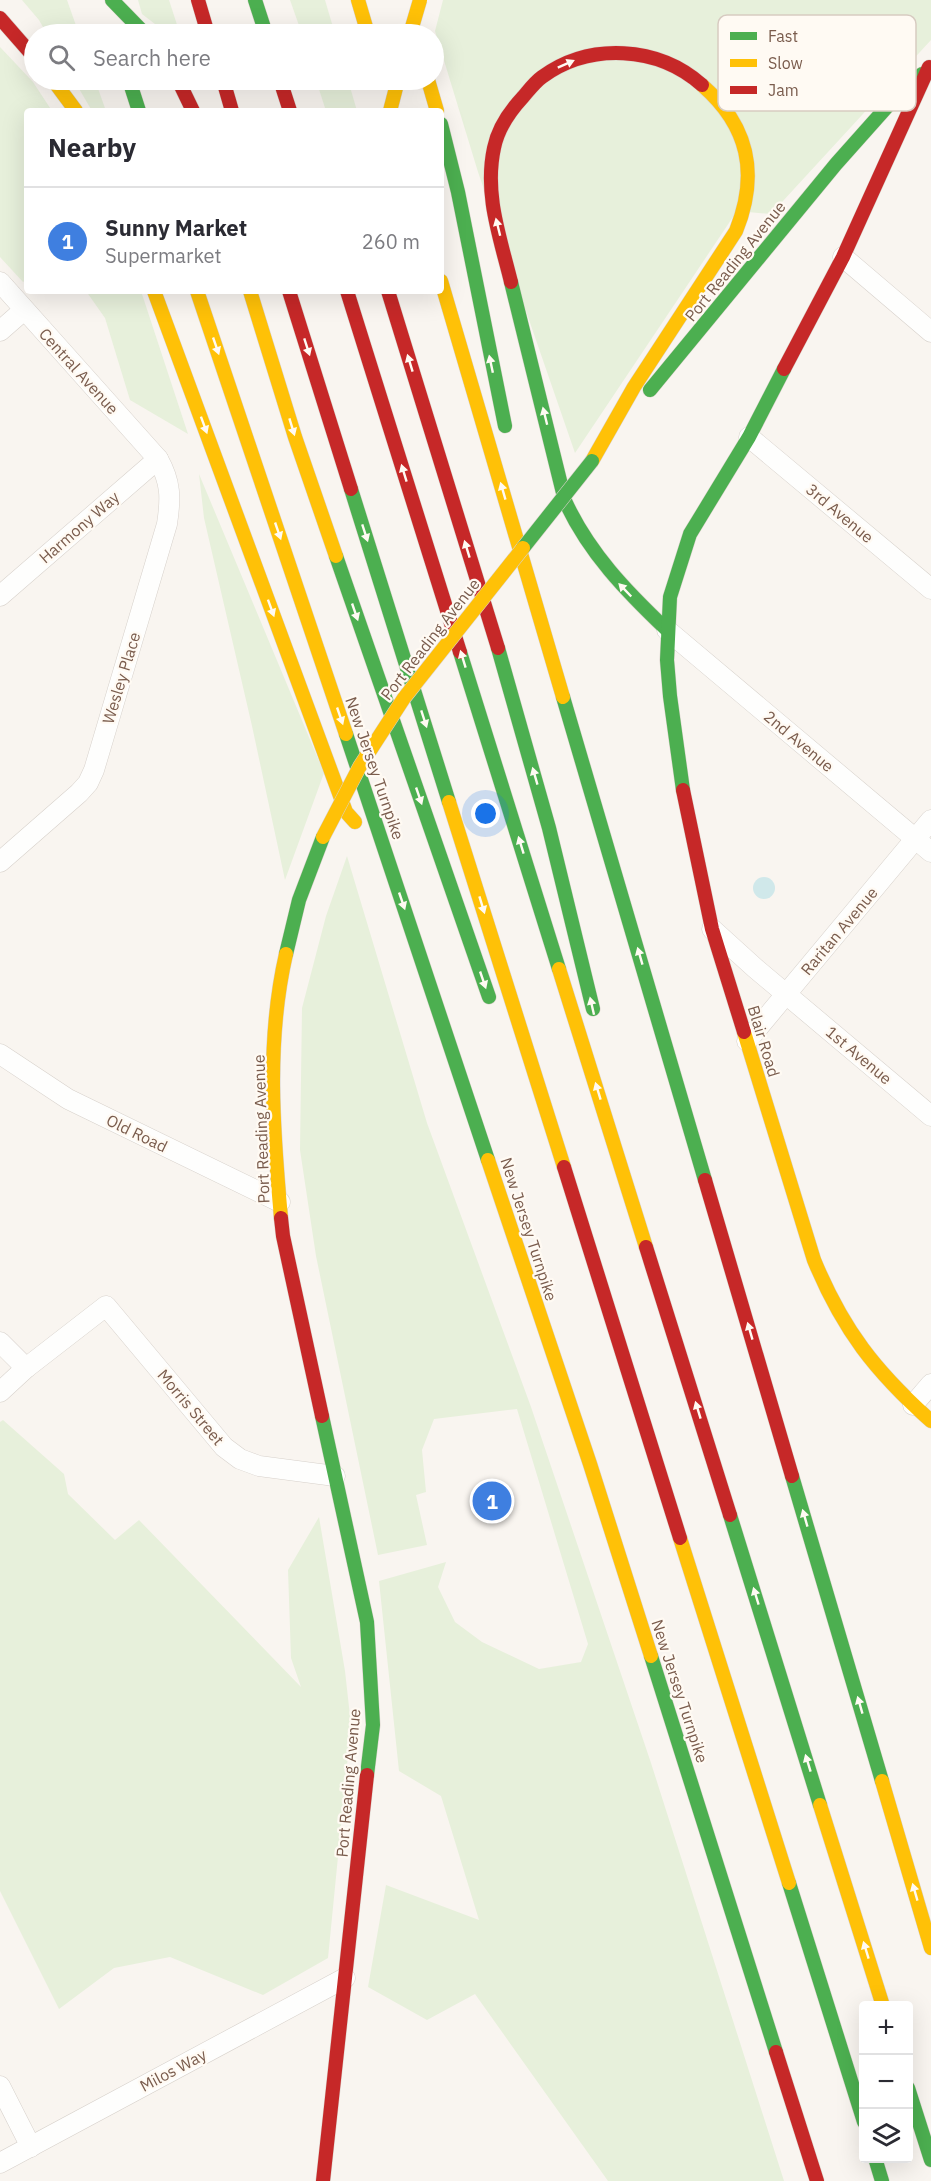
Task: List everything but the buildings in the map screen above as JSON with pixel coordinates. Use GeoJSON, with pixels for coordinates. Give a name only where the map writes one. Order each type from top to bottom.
{"type":"FeatureCollection","features":[{"type":"Feature","properties":{"kind":"main road"},"geometry":{"type":"LineString","coordinates":[[104,0],[109,17]]}},
{"type":"Feature","properties":{"kind":"main road"},"geometry":{"type":"LineString","coordinates":[[112,0],[135,24]]}},
{"type":"Feature","properties":{"kind":"main road"},"geometry":{"type":"LineString","coordinates":[[198,0],[205,24]]}},
{"type":"Feature","properties":{"kind":"main road"},"geometry":{"type":"LineString","coordinates":[[255,0],[263,24]]}},
{"type":"Feature","properties":{"kind":"main road"},"geometry":{"type":"LineString","coordinates":[[358,0],[365,24]]}},
{"type":"Feature","properties":{"kind":"main road"},"geometry":{"type":"LineString","coordinates":[[404,0],[410,24]]}},
{"type":"Feature","properties":{"kind":"main road"},"geometry":{"type":"LineString","coordinates":[[415,24],[420,0]]}},
{"type":"Feature","properties":{"kind":"main road"},"geometry":{"type":"LineString","coordinates":[[0,18],[24,46]]}},
{"type":"Feature","properties":{"kind":"main road"},"geometry":{"type":"LineString","coordinates":[[668,630],[623,589],[586,543],[565,501],[490,197],[489,168],[495,140],[507,116],[526,90],[548,72],[577,59],[603,53],[628,52],[653,56],[676,65],[694,76],[718,98]]}},
{"type":"Feature","properties":{"kind":"main road","name":"Port Reading Avenue"},"geometry":{"type":"LineString","coordinates":[[916,98],[930,67]]}},
{"type":"Feature","properties":{"kind":"main road","name":"Port Reading Avenue"},"geometry":{"type":"LineString","coordinates":[[916,79],[930,67]]}},
{"type":"Feature","properties":{"kind":"main road"},"geometry":{"type":"LineString","coordinates":[[60,90],[74,108]]}},
{"type":"Feature","properties":{"kind":"main road"},"geometry":{"type":"LineString","coordinates":[[132,90],[138,108]]}},
{"type":"Feature","properties":{"kind":"main road"},"geometry":{"type":"LineString","coordinates":[[183,90],[192,108]]}},
{"type":"Feature","properties":{"kind":"main road"},"geometry":{"type":"LineString","coordinates":[[226,90],[231,108]]}},
{"type":"Feature","properties":{"kind":"main road"},"geometry":{"type":"LineString","coordinates":[[283,90],[289,108]]}},
{"type":"Feature","properties":{"kind":"main road"},"geometry":{"type":"LineString","coordinates":[[385,90],[389,108]]}},
{"type":"Feature","properties":{"kind":"main road"},"geometry":{"type":"LineString","coordinates":[[391,108],[395,90]]}},
{"type":"Feature","properties":{"kind":"main road"},"geometry":{"type":"LineString","coordinates":[[431,90],[436,108]]}},
{"type":"Feature","properties":{"kind":"main road"},"geometry":{"type":"LineString","coordinates":[[592,461],[634,387],[736,231],[746,210],[750,186],[747,160],[741,135],[728,111]]}},
{"type":"Feature","properties":{"kind":"main road","name":"Port Reading Avenue"},"geometry":{"type":"LineString","coordinates":[[323,2181],[374,1725],[367,1622],[283,1236],[272,1079],[276,1019],[284,964],[299,900],[323,837],[348,784],[375,738],[404,698],[592,461],[836,164],[883,111]]}},
{"type":"Feature","properties":{"kind":"main road","name":"Port Reading Avenue"},"geometry":{"type":"LineString","coordinates":[[668,630],[670,597],[690,534],[748,437],[843,257],[910,111]]}},
{"type":"Feature","properties":{"kind":"main road"},"geometry":{"type":"LineString","coordinates":[[444,136],[458,192],[507,437]]}},
{"type":"Feature","properties":{"kind":"main road"},"geometry":{"type":"LineString","coordinates":[[444,290],[931,1948]]}},
{"type":"Feature","properties":{"kind":"main road"},"geometry":{"type":"LineString","coordinates":[[155,294],[346,812],[391,867]]}},
{"type":"Feature","properties":{"kind":"main road","name":"New Jersey Turnpike"},"geometry":{"type":"LineString","coordinates":[[198,294],[594,1476],[817,2181]]}},
{"type":"Feature","properties":{"kind":"main road"},"geometry":{"type":"LineString","coordinates":[[251,294],[295,437],[495,1014]]}},
{"type":"Feature","properties":{"kind":"main road"},"geometry":{"type":"LineString","coordinates":[[290,294],[860,2109]]}},
{"type":"Feature","properties":{"kind":"main road"},"geometry":{"type":"LineString","coordinates":[[348,294],[881,2001]]}},
{"type":"Feature","properties":{"kind":"main road"},"geometry":{"type":"LineString","coordinates":[[389,294],[525,740],[558,861],[596,1022]]}},
{"type":"Feature","properties":{"kind":"main road"},"geometry":{"type":"LineString","coordinates":[[522,506],[561,688]]}},
{"type":"Feature","properties":{"kind":"main road","name":"Blair Road"},"geometry":{"type":"LineString","coordinates":[[668,630],[667,660],[676,742],[712,929],[814,1260],[825,1291],[839,1317],[866,1357],[890,1384],[931,1421]]}},
{"type":"Feature","properties":{"kind":"main road"},"geometry":{"type":"LineString","coordinates":[[608,1078],[634,1207]]}},
{"type":"Feature","properties":{"kind":"main road"},"geometry":{"type":"LineString","coordinates":[[554,1181],[657,1465]]}},
{"type":"Feature","properties":{"kind":"main road"},"geometry":{"type":"LineString","coordinates":[[913,2101],[931,2160]]}},
{"type":"Feature","properties":{"kind":"main road"},"geometry":{"type":"LineString","coordinates":[[877,2163],[882,2181]]}},
{"type":"Feature","properties":{"kind":"street"},"geometry":{"type":"LineString","coordinates":[[843,257],[931,332]]}},
{"type":"Feature","properties":{"kind":"street","name":"Central Avenue"},"geometry":{"type":"LineString","coordinates":[[0,282],[158,459]]}},
{"type":"Feature","properties":{"kind":"street"},"geometry":{"type":"LineString","coordinates":[[0,331],[24,310]]}},
{"type":"Feature","properties":{"kind":"street","name":"3rd Avenue"},"geometry":{"type":"LineString","coordinates":[[748,437],[931,588]]}},
{"type":"Feature","properties":{"kind":"street","name":"Harmony Way"},"geometry":{"type":"LineString","coordinates":[[0,596],[158,459]]}},
{"type":"Feature","properties":{"kind":"street","name":"Wesley Place"},"geometry":{"type":"LineString","coordinates":[[0,862],[79,793],[88,783],[94,770],[167,524],[169,488],[166,473],[158,459]]}},
{"type":"Feature","properties":{"kind":"street","name":"2nd Avenue"},"geometry":{"type":"LineString","coordinates":[[668,630],[931,852]]}},
{"type":"Feature","properties":{"kind":"street","name":"Raritan Avenue"},"geometry":{"type":"LineString","coordinates":[[747,1041],[931,820]]}},
{"type":"Feature","properties":{"kind":"street","name":"1st Avenue"},"geometry":{"type":"LineString","coordinates":[[712,929],[786,995],[931,1116]]}},
{"type":"Feature","properties":{"kind":"street","name":"Old Road"},"geometry":{"type":"LineString","coordinates":[[0,1054],[68,1099],[280,1202]]}},
{"type":"Feature","properties":{"kind":"street","name":"Morris Street"},"geometry":{"type":"LineString","coordinates":[[26,1368],[106,1306],[224,1447],[240,1460],[260,1466],[335,1476]]}},
{"type":"Feature","properties":{"kind":"street"},"geometry":{"type":"LineString","coordinates":[[0,1342],[26,1368],[0,1392]]}},
{"type":"Feature","properties":{"kind":"street"},"geometry":{"type":"LineString","coordinates":[[913,1405],[931,1383]]}},
{"type":"Feature","properties":{"kind":"street","name":"Milos Way"},"geometry":{"type":"LineString","coordinates":[[0,2163],[345,1977]]}},
{"type":"Feature","properties":{"kind":"street"},"geometry":{"type":"LineString","coordinates":[[0,2086],[31,2147]]}},
{"type":"Feature","properties":{"kind":"green space"},"geometry":{"type":"Polygon","coordinates":[[[22,0],[67,0],[75,24],[41,24],[22,0]]]}},
{"type":"Feature","properties":{"kind":"green space"},"geometry":{"type":"Polygon","coordinates":[[[138,0],[169,0],[177,24],[155,24],[142,14],[138,0]]]}},
{"type":"Feature","properties":{"kind":"green space"},"geometry":{"type":"Polygon","coordinates":[[[290,0],[325,0],[332,24],[298,24],[290,0]]]}},
{"type":"Feature","properties":{"kind":"green space"},"geometry":{"type":"Polygon","coordinates":[[[443,0],[931,0],[931,40],[916,56],[916,15],[718,15],[718,111],[866,111],[771,214],[737,211],[575,453],[478,172],[444,61],[444,24],[437,24],[443,0]]]}},
{"type":"Feature","properties":{"kind":"green space"},"geometry":{"type":"Polygon","coordinates":[[[0,47],[24,72],[24,90],[38,90],[50,108],[24,108],[24,281],[0,257],[0,47]]]}},
{"type":"Feature","properties":{"kind":"green space"},"geometry":{"type":"Polygon","coordinates":[[[80,90],[99,90],[105,108],[90,108],[80,90]]]}},
{"type":"Feature","properties":{"kind":"green space"},"geometry":{"type":"Polygon","coordinates":[[[319,90],[351,90],[356,108],[325,108],[319,90]]]}},
{"type":"Feature","properties":{"kind":"green space"},"geometry":{"type":"Polygon","coordinates":[[[88,294],[142,294],[188,434],[130,400],[105,318],[88,294]]]}},
{"type":"Feature","properties":{"kind":"green space"},"geometry":{"type":"Polygon","coordinates":[[[199,474],[324,773],[285,880],[204,518],[199,474]]]}},
{"type":"Feature","properties":{"kind":"green space"},"geometry":{"type":"Polygon","coordinates":[[[347,856],[427,1123],[531,1407],[651,1763],[784,2181],[608,2181],[475,1994],[427,2020],[368,1987],[386,1885],[479,1920],[441,1796],[399,1771],[379,1581],[446,1562],[438,1587],[455,1622],[482,1642],[539,1669],[581,1662],[588,1644],[517,1409],[434,1419],[422,1450],[426,1492],[416,1495],[427,1545],[378,1555],[316,1256],[300,1150],[302,1008],[326,916],[347,856]]]}},
{"type":"Feature","properties":{"kind":"green space"},"geometry":{"type":"Polygon","coordinates":[[[3,1420],[64,1474],[68,1494],[115,1540],[139,1520],[301,1687],[291,1658],[288,1570],[319,1517],[345,1671],[351,1725],[328,1958],[263,1995],[170,1957],[114,1968],[59,2009],[0,1891],[0,1422],[3,1420]]]}},
{"type":"Feature","properties":{"kind":"water"},"geometry":{"type":"Polygon","coordinates":[[[764,877],[772,880],[775,888],[772,896],[764,899],[756,896],[753,888],[756,880],[764,877]]]}},
{"type":"Feature","properties":{"kind":"traffic: fast"},"geometry":{"type":"LineString","coordinates":[[112,0],[135,24]]}},
{"type":"Feature","properties":{"kind":"traffic: fast"},"geometry":{"type":"LineString","coordinates":[[255,0],[263,24]]}},
{"type":"Feature","properties":{"kind":"traffic: fast"},"geometry":{"type":"LineString","coordinates":[[916,79],[922,74]]}},
{"type":"Feature","properties":{"kind":"traffic: fast"},"geometry":{"type":"LineString","coordinates":[[132,90],[138,108]]}},
{"type":"Feature","properties":{"kind":"traffic: fast"},"geometry":{"type":"LineString","coordinates":[[650,390],[836,164],[883,111]]}},
{"type":"Feature","properties":{"kind":"traffic: fast"},"geometry":{"type":"LineString","coordinates":[[444,136],[458,192],[505,426]]}},
{"type":"Feature","properties":{"kind":"traffic: fast"},"geometry":{"type":"LineString","coordinates":[[511,282],[565,501],[585,538],[597,554],[637,601],[667,630]]}},
{"type":"Feature","properties":{"kind":"traffic: fast"},"geometry":{"type":"LineString","coordinates":[[683,790],[667,660],[670,597],[690,534],[749,437],[784,369]]}},
{"type":"Feature","properties":{"kind":"traffic: fast"},"geometry":{"type":"LineString","coordinates":[[523,548],[592,461]]}},
{"type":"Feature","properties":{"kind":"traffic: fast"},"geometry":{"type":"LineString","coordinates":[[351,489],[449,802]]}},
{"type":"Feature","properties":{"kind":"traffic: fast"},"geometry":{"type":"LineString","coordinates":[[336,556],[489,997]]}},
{"type":"Feature","properties":{"kind":"traffic: fast"},"geometry":{"type":"LineString","coordinates":[[498,648],[549,828],[593,1009]]}},
{"type":"Feature","properties":{"kind":"traffic: fast"},"geometry":{"type":"LineString","coordinates":[[460,652],[559,969]]}},
{"type":"Feature","properties":{"kind":"traffic: fast"},"geometry":{"type":"LineString","coordinates":[[563,697],[705,1180]]}},
{"type":"Feature","properties":{"kind":"traffic: fast"},"geometry":{"type":"LineString","coordinates":[[346,734],[488,1160]]}},
{"type":"Feature","properties":{"kind":"traffic: fast"},"geometry":{"type":"LineString","coordinates":[[286,954],[299,900],[323,837]]}},
{"type":"Feature","properties":{"kind":"traffic: fast"},"geometry":{"type":"LineString","coordinates":[[322,1416],[367,1622],[373,1725],[367,1775]]}},
{"type":"Feature","properties":{"kind":"traffic: fast"},"geometry":{"type":"LineString","coordinates":[[792,1476],[882,1781]]}},
{"type":"Feature","properties":{"kind":"traffic: fast"},"geometry":{"type":"LineString","coordinates":[[730,1515],[820,1805]]}},
{"type":"Feature","properties":{"kind":"traffic: fast"},"geometry":{"type":"LineString","coordinates":[[651,1656],[776,2052]]}},
{"type":"Feature","properties":{"kind":"traffic: fast"},"geometry":{"type":"LineString","coordinates":[[789,1883],[860,2109]]}},
{"type":"Feature","properties":{"kind":"traffic: fast"},"geometry":{"type":"LineString","coordinates":[[913,2104],[931,2160]]}},
{"type":"Feature","properties":{"kind":"traffic: fast"},"geometry":{"type":"LineString","coordinates":[[877,2163],[882,2181]]}},
{"type":"Feature","properties":{"kind":"traffic: slow"},"geometry":{"type":"LineString","coordinates":[[358,0],[365,24]]}},
{"type":"Feature","properties":{"kind":"traffic: slow"},"geometry":{"type":"LineString","coordinates":[[413,24],[420,0]]}},
{"type":"Feature","properties":{"kind":"traffic: slow"},"geometry":{"type":"LineString","coordinates":[[702,85],[718,101]]}},
{"type":"Feature","properties":{"kind":"traffic: slow"},"geometry":{"type":"LineString","coordinates":[[60,90],[74,108]]}},
{"type":"Feature","properties":{"kind":"traffic: slow"},"geometry":{"type":"LineString","coordinates":[[391,108],[395,90]]}},
{"type":"Feature","properties":{"kind":"traffic: slow"},"geometry":{"type":"LineString","coordinates":[[431,90],[436,108]]}},
{"type":"Feature","properties":{"kind":"traffic: slow"},"geometry":{"type":"LineString","coordinates":[[592,461],[634,387],[736,231],[743,210],[748,171],[739,134],[726,111]]}},
{"type":"Feature","properties":{"kind":"traffic: slow"},"geometry":{"type":"LineString","coordinates":[[444,291],[563,697]]}},
{"type":"Feature","properties":{"kind":"traffic: slow"},"geometry":{"type":"LineString","coordinates":[[155,294],[346,812],[355,822]]}},
{"type":"Feature","properties":{"kind":"traffic: slow"},"geometry":{"type":"LineString","coordinates":[[198,294],[346,734]]}},
{"type":"Feature","properties":{"kind":"traffic: slow"},"geometry":{"type":"LineString","coordinates":[[251,294],[295,437],[336,556]]}},
{"type":"Feature","properties":{"kind":"traffic: slow"},"geometry":{"type":"LineString","coordinates":[[323,837],[360,766],[404,698],[523,548]]}},
{"type":"Feature","properties":{"kind":"traffic: slow"},"geometry":{"type":"LineString","coordinates":[[449,802],[564,1167]]}},
{"type":"Feature","properties":{"kind":"traffic: slow"},"geometry":{"type":"LineString","coordinates":[[281,1218],[273,1086],[276,1020],[286,954]]}},
{"type":"Feature","properties":{"kind":"traffic: slow"},"geometry":{"type":"LineString","coordinates":[[559,969],[646,1247]]}},
{"type":"Feature","properties":{"kind":"traffic: slow"},"geometry":{"type":"LineString","coordinates":[[744,1032],[814,1260],[825,1285],[862,1348],[893,1385],[931,1421]]}},
{"type":"Feature","properties":{"kind":"traffic: slow"},"geometry":{"type":"LineString","coordinates":[[488,1160],[590,1464],[651,1656]]}},
{"type":"Feature","properties":{"kind":"traffic: slow"},"geometry":{"type":"LineString","coordinates":[[680,1538],[789,1883]]}},
{"type":"Feature","properties":{"kind":"traffic: slow"},"geometry":{"type":"LineString","coordinates":[[882,1781],[931,1948]]}},
{"type":"Feature","properties":{"kind":"traffic: slow"},"geometry":{"type":"LineString","coordinates":[[820,1805],[881,2001]]}},
{"type":"Feature","properties":{"kind":"traffic: jam"},"geometry":{"type":"LineString","coordinates":[[198,0],[205,24]]}},
{"type":"Feature","properties":{"kind":"traffic: jam"},"geometry":{"type":"LineString","coordinates":[[0,18],[24,46]]}},
{"type":"Feature","properties":{"kind":"traffic: jam"},"geometry":{"type":"LineString","coordinates":[[511,282],[492,199],[491,165],[496,141],[505,120],[534,84],[561,66],[581,58],[624,53],[665,62],[702,85]]}},
{"type":"Feature","properties":{"kind":"traffic: jam"},"geometry":{"type":"LineString","coordinates":[[916,96],[929,67]]}},
{"type":"Feature","properties":{"kind":"traffic: jam"},"geometry":{"type":"LineString","coordinates":[[183,90],[192,108]]}},
{"type":"Feature","properties":{"kind":"traffic: jam"},"geometry":{"type":"LineString","coordinates":[[226,90],[231,108]]}},
{"type":"Feature","properties":{"kind":"traffic: jam"},"geometry":{"type":"LineString","coordinates":[[283,90],[289,108]]}},
{"type":"Feature","properties":{"kind":"traffic: jam"},"geometry":{"type":"LineString","coordinates":[[784,369],[843,257],[909,111]]}},
{"type":"Feature","properties":{"kind":"traffic: jam"},"geometry":{"type":"LineString","coordinates":[[290,294],[351,489]]}},
{"type":"Feature","properties":{"kind":"traffic: jam"},"geometry":{"type":"LineString","coordinates":[[348,294],[460,652]]}},
{"type":"Feature","properties":{"kind":"traffic: jam"},"geometry":{"type":"LineString","coordinates":[[389,294],[498,648]]}},
{"type":"Feature","properties":{"kind":"traffic: jam"},"geometry":{"type":"LineString","coordinates":[[683,790],[712,929],[744,1032]]}},
{"type":"Feature","properties":{"kind":"traffic: jam"},"geometry":{"type":"LineString","coordinates":[[564,1167],[680,1538]]}},
{"type":"Feature","properties":{"kind":"traffic: jam"},"geometry":{"type":"LineString","coordinates":[[705,1180],[792,1476]]}},
{"type":"Feature","properties":{"kind":"traffic: jam"},"geometry":{"type":"LineString","coordinates":[[281,1218],[322,1416]]}},
{"type":"Feature","properties":{"kind":"traffic: jam"},"geometry":{"type":"LineString","coordinates":[[646,1247],[730,1515]]}},
{"type":"Feature","properties":{"kind":"traffic: jam"},"geometry":{"type":"LineString","coordinates":[[323,2181],[367,1775]]}},
{"type":"Feature","properties":{"kind":"traffic: jam"},"geometry":{"type":"LineString","coordinates":[[776,2052],[817,2181]]}},
{"type":"Feature","properties":{"kind":"place","name":"Sunny Market"},"geometry":{"type":"Point","coordinates":[492,1501]}}]}
